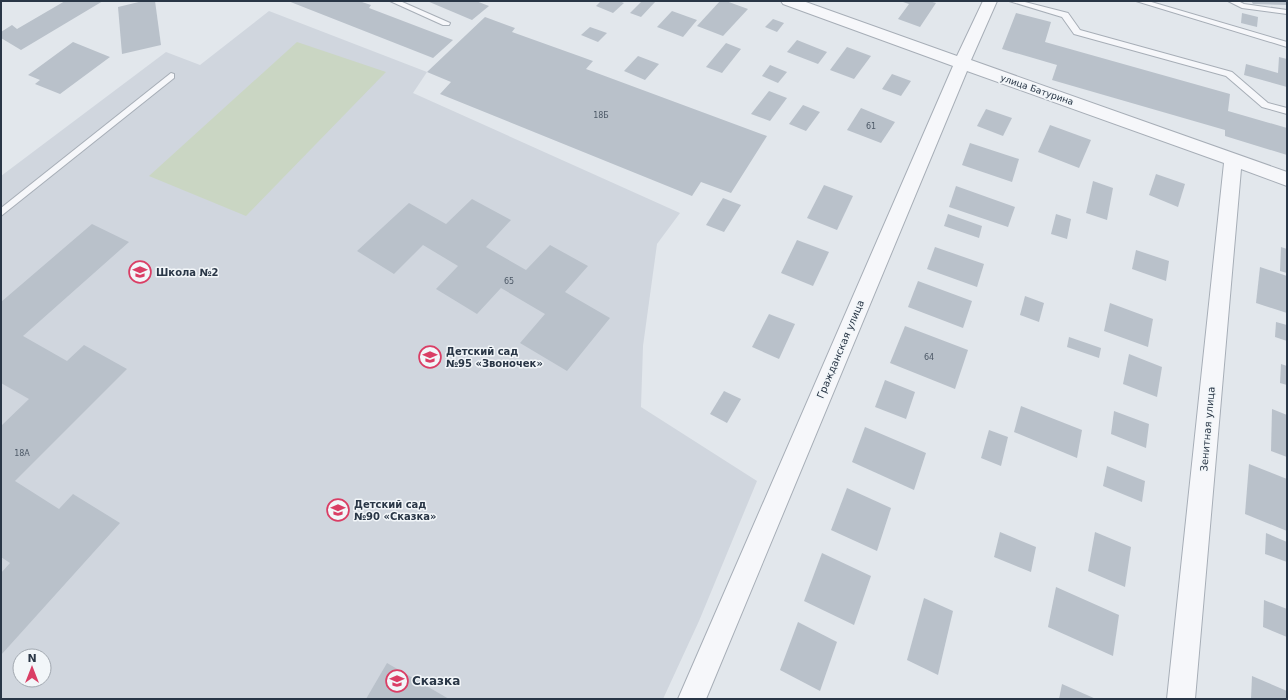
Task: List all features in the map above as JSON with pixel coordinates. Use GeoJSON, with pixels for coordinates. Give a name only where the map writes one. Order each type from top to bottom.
{"type":"FeatureCollection","features":[{"type":"Feature","properties":{"kind":"street","name":"улица Батурина"},"geometry":{"type":"LineString","coordinates":[[788,1],[1287,179]]}},
{"type":"Feature","properties":{"kind":"street","name":"Гражданская улица"},"geometry":{"type":"LineString","coordinates":[[692,699],[962,63],[990,1]]}},
{"type":"Feature","properties":{"kind":"street","name":"Зенитная улица"},"geometry":{"type":"LineString","coordinates":[[1181,699],[1233,159]]}},
{"type":"Feature","properties":{"kind":"lane"},"geometry":{"type":"LineString","coordinates":[[394,1],[446,23]]}},
{"type":"Feature","properties":{"kind":"lane"},"geometry":{"type":"LineString","coordinates":[[1013,1],[1032,3],[1065,15],[1077,32],[1229,74],[1265,105],[1287,111]]}},
{"type":"Feature","properties":{"kind":"lane"},"geometry":{"type":"LineString","coordinates":[[1140,1],[1287,45]]}},
{"type":"Feature","properties":{"kind":"lane"},"geometry":{"type":"LineString","coordinates":[[1232,1],[1242,6],[1287,12]]}},
{"type":"Feature","properties":{"kind":"lane"},"geometry":{"type":"LineString","coordinates":[[1,213],[171,76]]}},
{"type":"Feature","properties":{"kind":"shaded area"},"geometry":{"type":"Polygon","coordinates":[[[269,11],[427,72],[413,93],[680,213],[657,244],[643,346],[641,407],[757,481],[699,621],[663,699],[1,699],[1,176],[166,52],[200,65],[269,11]]]}},
{"type":"Feature","properties":{"kind":"green space"},"geometry":{"type":"Polygon","coordinates":[[[297,42],[386,72],[246,216],[149,176],[297,42]]]}},
{"type":"Feature","properties":{"kind":"building"},"geometry":{"type":"Polygon","coordinates":[[[65,1],[103,1],[21,50],[1,38],[1,32],[12,25],[17,29],[65,1]]]}},
{"type":"Feature","properties":{"kind":"building"},"geometry":{"type":"Polygon","coordinates":[[[143,1],[155,1],[161,45],[122,54],[118,7],[143,1]]]}},
{"type":"Feature","properties":{"kind":"building"},"geometry":{"type":"Polygon","coordinates":[[[288,1],[359,1],[371,5],[369,8],[453,40],[433,58],[288,1]]]}},
{"type":"Feature","properties":{"kind":"building"},"geometry":{"type":"Polygon","coordinates":[[[427,1],[476,1],[489,6],[472,20],[427,1]]]}},
{"type":"Feature","properties":{"kind":"building"},"geometry":{"type":"Polygon","coordinates":[[[601,1],[619,1],[624,3],[613,13],[596,6],[601,1]]]}},
{"type":"Feature","properties":{"kind":"building"},"geometry":{"type":"Polygon","coordinates":[[[642,1],[656,1],[641,17],[630,13],[642,1]]]}},
{"type":"Feature","properties":{"kind":"building"},"geometry":{"type":"Polygon","coordinates":[[[720,1],[726,1],[748,9],[723,36],[697,26],[720,1]]]}},
{"type":"Feature","properties":{"kind":"building"},"geometry":{"type":"Polygon","coordinates":[[[900,1],[929,1],[936,3],[920,27],[898,19],[909,4],[900,1]]]}},
{"type":"Feature","properties":{"kind":"building"},"geometry":{"type":"Polygon","coordinates":[[[1251,1],[1287,1],[1287,5],[1253,4],[1251,1]]]}},
{"type":"Feature","properties":{"kind":"building"},"geometry":{"type":"Polygon","coordinates":[[[672,11],[697,20],[683,37],[657,27],[672,11]]]}},
{"type":"Feature","properties":{"kind":"building"},"geometry":{"type":"Polygon","coordinates":[[[1016,13],[1051,22],[1045,42],[1230,94],[1228,111],[1287,128],[1287,155],[1225,136],[1225,130],[1052,80],[1057,65],[1002,49],[1016,13]]]}},
{"type":"Feature","properties":{"kind":"building"},"geometry":{"type":"Polygon","coordinates":[[[1242,13],[1258,17],[1257,27],[1241,23],[1242,13]]]}},
{"type":"Feature","properties":{"kind":"building"},"geometry":{"type":"Polygon","coordinates":[[[485,17],[515,28],[512,32],[593,61],[586,69],[767,136],[731,193],[701,182],[692,196],[440,94],[451,82],[427,72],[485,17]]]}},
{"type":"Feature","properties":{"kind":"building"},"geometry":{"type":"Polygon","coordinates":[[[773,19],[784,23],[777,32],[765,27],[773,19]]]}},
{"type":"Feature","properties":{"kind":"building"},"geometry":{"type":"Polygon","coordinates":[[[590,27],[607,33],[598,42],[581,35],[590,27]]]}},
{"type":"Feature","properties":{"kind":"building"},"geometry":{"type":"Polygon","coordinates":[[[797,40],[827,52],[818,64],[787,52],[797,40]]]}},
{"type":"Feature","properties":{"kind":"building"},"geometry":{"type":"Polygon","coordinates":[[[73,42],[110,57],[60,94],[35,84],[40,80],[28,75],[73,42]]]}},
{"type":"Feature","properties":{"kind":"building"},"geometry":{"type":"Polygon","coordinates":[[[726,43],[741,49],[722,73],[706,67],[726,43]]]}},
{"type":"Feature","properties":{"kind":"building"},"geometry":{"type":"Polygon","coordinates":[[[847,47],[871,56],[854,79],[830,70],[847,47]]]}},
{"type":"Feature","properties":{"kind":"building"},"geometry":{"type":"Polygon","coordinates":[[[638,56],[659,64],[645,80],[624,71],[638,56]]]}},
{"type":"Feature","properties":{"kind":"building"},"geometry":{"type":"Polygon","coordinates":[[[1279,57],[1287,59],[1287,87],[1244,75],[1246,64],[1278,73],[1279,57]]]}},
{"type":"Feature","properties":{"kind":"building"},"geometry":{"type":"Polygon","coordinates":[[[770,65],[787,72],[778,83],[762,76],[770,65]]]}},
{"type":"Feature","properties":{"kind":"building"},"geometry":{"type":"Polygon","coordinates":[[[892,74],[911,81],[901,96],[882,89],[892,74]]]}},
{"type":"Feature","properties":{"kind":"building"},"geometry":{"type":"Polygon","coordinates":[[[769,91],[787,98],[770,121],[751,114],[769,91]]]}},
{"type":"Feature","properties":{"kind":"building"},"geometry":{"type":"Polygon","coordinates":[[[803,105],[820,112],[806,131],[789,124],[803,105]]]}},
{"type":"Feature","properties":{"kind":"building"},"geometry":{"type":"Polygon","coordinates":[[[861,108],[895,122],[881,143],[847,130],[861,108]]]}},
{"type":"Feature","properties":{"kind":"building"},"geometry":{"type":"Polygon","coordinates":[[[986,109],[1012,118],[1003,136],[977,126],[986,109]]]}},
{"type":"Feature","properties":{"kind":"building"},"geometry":{"type":"Polygon","coordinates":[[[1050,125],[1091,140],[1079,168],[1038,152],[1050,125]]]}},
{"type":"Feature","properties":{"kind":"building"},"geometry":{"type":"Polygon","coordinates":[[[970,143],[1019,159],[1012,182],[962,165],[970,143]]]}},
{"type":"Feature","properties":{"kind":"building"},"geometry":{"type":"Polygon","coordinates":[[[1156,174],[1185,184],[1178,207],[1149,195],[1156,174]]]}},
{"type":"Feature","properties":{"kind":"building"},"geometry":{"type":"Polygon","coordinates":[[[1093,181],[1113,188],[1107,220],[1086,213],[1093,181]]]}},
{"type":"Feature","properties":{"kind":"building"},"geometry":{"type":"Polygon","coordinates":[[[824,185],[853,196],[837,230],[807,218],[824,185]]]}},
{"type":"Feature","properties":{"kind":"building"},"geometry":{"type":"Polygon","coordinates":[[[956,186],[1015,207],[1008,227],[949,207],[956,186]]]}},
{"type":"Feature","properties":{"kind":"building"},"geometry":{"type":"Polygon","coordinates":[[[723,198],[741,205],[724,232],[706,225],[723,198]]]}},
{"type":"Feature","properties":{"kind":"building"},"geometry":{"type":"Polygon","coordinates":[[[472,199],[511,220],[486,247],[526,270],[550,245],[588,266],[565,292],[610,318],[567,371],[520,343],[545,314],[501,288],[477,314],[436,289],[458,266],[423,245],[394,274],[357,251],[409,203],[446,224],[472,199]]]}},
{"type":"Feature","properties":{"kind":"building"},"geometry":{"type":"Polygon","coordinates":[[[948,214],[982,226],[979,238],[944,226],[948,214]]]}},
{"type":"Feature","properties":{"kind":"building"},"geometry":{"type":"Polygon","coordinates":[[[1056,214],[1071,219],[1067,239],[1051,234],[1056,214]]]}},
{"type":"Feature","properties":{"kind":"building"},"geometry":{"type":"Polygon","coordinates":[[[92,224],[129,242],[23,336],[67,361],[84,345],[127,369],[15,481],[59,509],[73,494],[120,523],[1,655],[1,573],[10,563],[1,557],[1,426],[29,399],[1,383],[1,302],[92,224]]]}},
{"type":"Feature","properties":{"kind":"building"},"geometry":{"type":"Polygon","coordinates":[[[797,240],[829,252],[813,286],[781,273],[797,240]]]}},
{"type":"Feature","properties":{"kind":"building"},"geometry":{"type":"Polygon","coordinates":[[[935,247],[984,264],[977,287],[927,269],[935,247]]]}},
{"type":"Feature","properties":{"kind":"building"},"geometry":{"type":"Polygon","coordinates":[[[1281,247],[1287,249],[1287,273],[1280,271],[1281,247]]]}},
{"type":"Feature","properties":{"kind":"building"},"geometry":{"type":"Polygon","coordinates":[[[1136,250],[1169,261],[1166,281],[1132,269],[1136,250]]]}},
{"type":"Feature","properties":{"kind":"building"},"geometry":{"type":"Polygon","coordinates":[[[1260,267],[1287,276],[1287,313],[1256,303],[1260,267]]]}},
{"type":"Feature","properties":{"kind":"building"},"geometry":{"type":"Polygon","coordinates":[[[918,281],[972,301],[963,328],[908,307],[918,281]]]}},
{"type":"Feature","properties":{"kind":"building"},"geometry":{"type":"Polygon","coordinates":[[[1025,296],[1044,303],[1039,322],[1020,315],[1025,296]]]}},
{"type":"Feature","properties":{"kind":"building"},"geometry":{"type":"Polygon","coordinates":[[[1110,303],[1153,319],[1148,347],[1104,331],[1110,303]]]}},
{"type":"Feature","properties":{"kind":"building"},"geometry":{"type":"Polygon","coordinates":[[[769,314],[795,324],[779,359],[752,347],[769,314]]]}},
{"type":"Feature","properties":{"kind":"building"},"geometry":{"type":"Polygon","coordinates":[[[1276,322],[1287,325],[1287,341],[1275,337],[1276,322]]]}},
{"type":"Feature","properties":{"kind":"building"},"geometry":{"type":"Polygon","coordinates":[[[905,326],[968,350],[955,389],[890,363],[905,326]]]}},
{"type":"Feature","properties":{"kind":"building"},"geometry":{"type":"Polygon","coordinates":[[[1069,337],[1101,348],[1099,358],[1067,347],[1069,337]]]}},
{"type":"Feature","properties":{"kind":"building"},"geometry":{"type":"Polygon","coordinates":[[[1129,354],[1162,367],[1157,397],[1123,384],[1129,354]]]}},
{"type":"Feature","properties":{"kind":"building"},"geometry":{"type":"Polygon","coordinates":[[[1281,364],[1287,366],[1287,385],[1280,383],[1281,364]]]}},
{"type":"Feature","properties":{"kind":"building"},"geometry":{"type":"Polygon","coordinates":[[[885,380],[915,392],[906,419],[875,407],[885,380]]]}},
{"type":"Feature","properties":{"kind":"building"},"geometry":{"type":"Polygon","coordinates":[[[724,391],[741,399],[727,423],[710,414],[724,391]]]}},
{"type":"Feature","properties":{"kind":"building"},"geometry":{"type":"Polygon","coordinates":[[[1021,406],[1082,430],[1077,458],[1014,432],[1021,406]]]}},
{"type":"Feature","properties":{"kind":"building"},"geometry":{"type":"Polygon","coordinates":[[[1272,409],[1287,415],[1287,457],[1271,451],[1272,409]]]}},
{"type":"Feature","properties":{"kind":"building"},"geometry":{"type":"Polygon","coordinates":[[[1114,411],[1149,424],[1146,448],[1111,434],[1114,411]]]}},
{"type":"Feature","properties":{"kind":"building"},"geometry":{"type":"Polygon","coordinates":[[[865,427],[926,453],[914,490],[852,462],[865,427]]]}},
{"type":"Feature","properties":{"kind":"building"},"geometry":{"type":"Polygon","coordinates":[[[989,430],[1008,437],[1001,466],[981,458],[989,430]]]}},
{"type":"Feature","properties":{"kind":"building"},"geometry":{"type":"Polygon","coordinates":[[[1249,464],[1287,479],[1287,531],[1245,514],[1249,464]]]}},
{"type":"Feature","properties":{"kind":"building"},"geometry":{"type":"Polygon","coordinates":[[[1107,466],[1145,481],[1142,502],[1103,486],[1107,466]]]}},
{"type":"Feature","properties":{"kind":"building"},"geometry":{"type":"Polygon","coordinates":[[[847,488],[891,508],[877,551],[831,530],[847,488]]]}},
{"type":"Feature","properties":{"kind":"building"},"geometry":{"type":"Polygon","coordinates":[[[1000,532],[1036,547],[1031,572],[994,557],[1000,532]]]}},
{"type":"Feature","properties":{"kind":"building"},"geometry":{"type":"Polygon","coordinates":[[[1095,532],[1131,547],[1125,587],[1088,571],[1095,532]]]}},
{"type":"Feature","properties":{"kind":"building"},"geometry":{"type":"Polygon","coordinates":[[[1266,533],[1287,542],[1287,562],[1265,554],[1266,533]]]}},
{"type":"Feature","properties":{"kind":"building"},"geometry":{"type":"Polygon","coordinates":[[[822,553],[871,576],[854,625],[804,601],[822,553]]]}},
{"type":"Feature","properties":{"kind":"building"},"geometry":{"type":"Polygon","coordinates":[[[1056,587],[1119,615],[1113,656],[1048,627],[1056,587]]]}},
{"type":"Feature","properties":{"kind":"building"},"geometry":{"type":"Polygon","coordinates":[[[924,598],[953,611],[938,675],[907,660],[924,598]]]}},
{"type":"Feature","properties":{"kind":"building"},"geometry":{"type":"Polygon","coordinates":[[[1264,600],[1287,609],[1287,637],[1263,627],[1264,600]]]}},
{"type":"Feature","properties":{"kind":"building"},"geometry":{"type":"Polygon","coordinates":[[[798,622],[837,642],[820,691],[780,670],[798,622]]]}},
{"type":"Feature","properties":{"kind":"building","name":"Сказка"},"geometry":{"type":"Polygon","coordinates":[[[387,663],[449,699],[366,699],[387,663]]]}},
{"type":"Feature","properties":{"kind":"building"},"geometry":{"type":"Polygon","coordinates":[[[1252,676],[1287,691],[1287,699],[1251,699],[1252,676]]]}},
{"type":"Feature","properties":{"kind":"building"},"geometry":{"type":"Polygon","coordinates":[[[1062,684],[1096,699],[1059,699],[1062,684]]]}},
{"type":"Feature","properties":{"kind":"place","name":"Школа №2"},"geometry":{"type":"Point","coordinates":[140,272]}},
{"type":"Feature","properties":{"kind":"place","name":"Детский сад №95 «Звоночек»"},"geometry":{"type":"Point","coordinates":[430,357]}},
{"type":"Feature","properties":{"kind":"place","name":"Детский сад №90 «Сказка»"},"geometry":{"type":"Point","coordinates":[338,510]}},
{"type":"Feature","properties":{"kind":"place","name":"Сказка"},"geometry":{"type":"Point","coordinates":[397,681]}}]}
